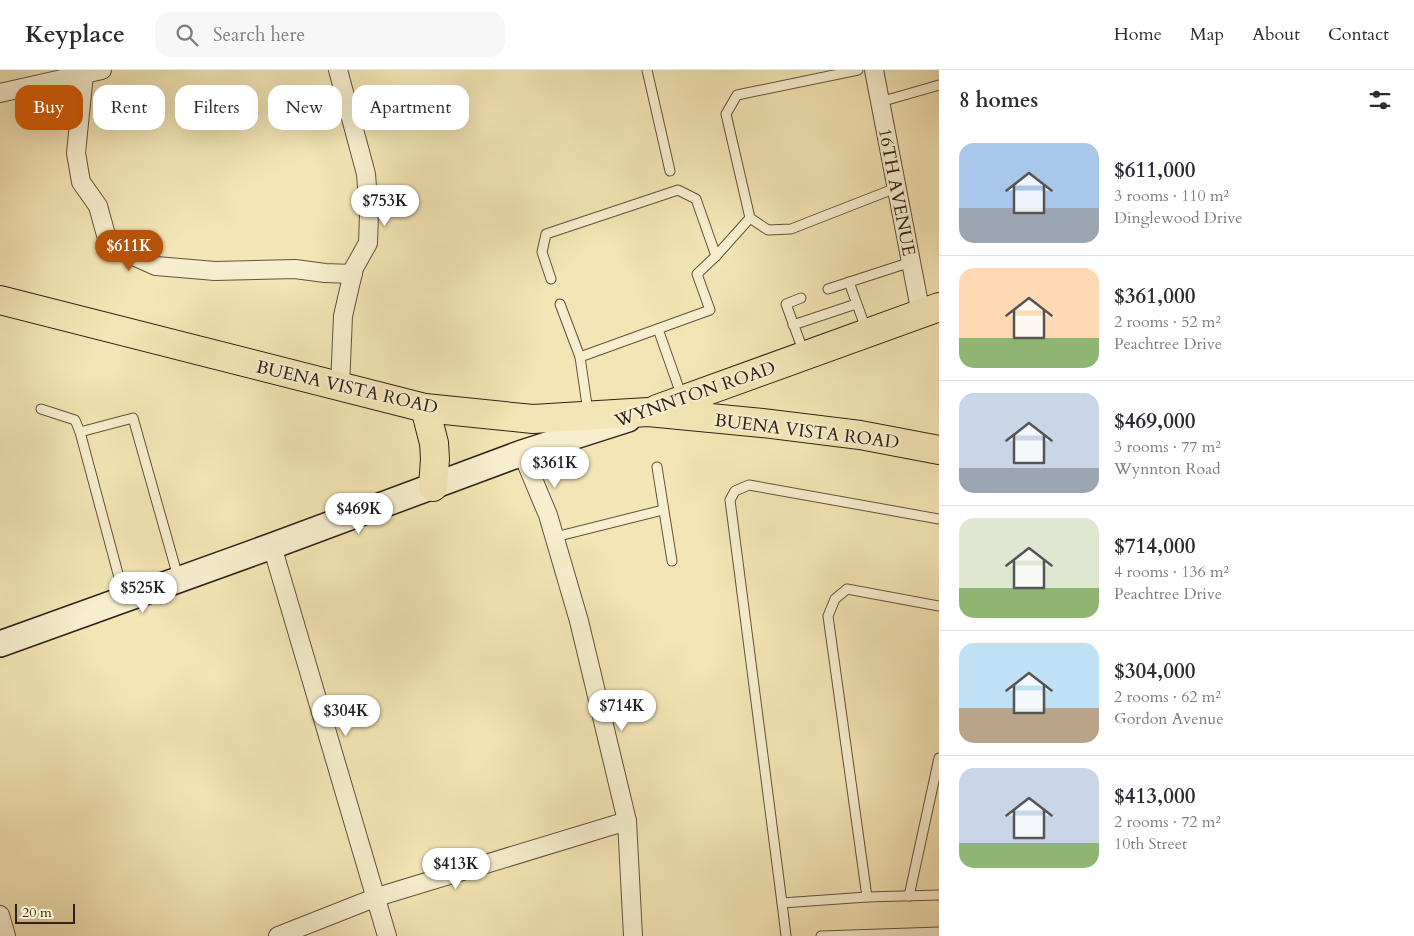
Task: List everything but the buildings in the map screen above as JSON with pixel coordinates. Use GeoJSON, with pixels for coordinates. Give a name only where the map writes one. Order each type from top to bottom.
{"type":"FeatureCollection","features":[{"type":"Feature","properties":{"kind":"main road","name":"BUENA VISTA ROAD"},"geometry":{"type":"LineString","coordinates":[[0,300],[425,408],[533,419],[648,412],[860,435],[939,450]]}},
{"type":"Feature","properties":{"kind":"main road","name":"WYNNTON ROAD"},"geometry":{"type":"LineString","coordinates":[[0,644],[522,453],[683,400],[930,310]]}},
{"type":"Feature","properties":{"kind":"main road"},"geometry":{"type":"LineString","coordinates":[[425,408],[434,442],[433,486]]}},
{"type":"Feature","properties":{"kind":"street"},"geometry":{"type":"LineString","coordinates":[[0,93],[102,70]]}},
{"type":"Feature","properties":{"kind":"street"},"geometry":{"type":"LineString","coordinates":[[338,70],[366,174],[369,214],[368,244],[354,268],[343,316],[340,386]]}},
{"type":"Feature","properties":{"kind":"street","name":"16TH AVENUE"},"geometry":{"type":"LineString","coordinates":[[874,70],[910,262],[930,310]]}},
{"type":"Feature","properties":{"kind":"street"},"geometry":{"type":"LineString","coordinates":[[84,74],[76,153],[80,182],[98,206],[106,234],[129,254],[156,266],[215,271],[295,270],[353,274]]}},
{"type":"Feature","properties":{"kind":"street"},"geometry":{"type":"LineString","coordinates":[[522,453],[548,515],[579,621],[627,821],[633,936]]}},
{"type":"Feature","properties":{"kind":"street"},"geometry":{"type":"LineString","coordinates":[[272,546],[387,936]]}},
{"type":"Feature","properties":{"kind":"street"},"geometry":{"type":"LineString","coordinates":[[278,936],[377,898],[627,821]]}},
{"type":"Feature","properties":{"kind":"street"},"geometry":{"type":"LineString","coordinates":[[0,915],[6,936]]}},
{"type":"Feature","properties":{"kind":"lane"},"geometry":{"type":"LineString","coordinates":[[647,70],[670,171]]}},
{"type":"Feature","properties":{"kind":"lane"},"geometry":{"type":"LineString","coordinates":[[858,70],[737,95],[726,114],[750,218],[768,230],[791,229],[896,188]]}},
{"type":"Feature","properties":{"kind":"lane"},"geometry":{"type":"LineString","coordinates":[[880,102],[939,85]]}},
{"type":"Feature","properties":{"kind":"lane"},"geometry":{"type":"LineString","coordinates":[[552,279],[542,252],[546,234],[678,190],[696,199],[716,256]]}},
{"type":"Feature","properties":{"kind":"lane"},"geometry":{"type":"LineString","coordinates":[[580,358],[710,310],[697,274],[750,218]]}},
{"type":"Feature","properties":{"kind":"lane"},"geometry":{"type":"LineString","coordinates":[[828,289],[910,262]]}},
{"type":"Feature","properties":{"kind":"lane"},"geometry":{"type":"LineString","coordinates":[[849,282],[867,333]]}},
{"type":"Feature","properties":{"kind":"lane"},"geometry":{"type":"LineString","coordinates":[[801,298],[786,304],[804,356]]}},
{"type":"Feature","properties":{"kind":"lane"},"geometry":{"type":"LineString","coordinates":[[560,304],[580,358],[588,416]]}},
{"type":"Feature","properties":{"kind":"lane"},"geometry":{"type":"LineString","coordinates":[[793,326],[856,304]]}},
{"type":"Feature","properties":{"kind":"lane"},"geometry":{"type":"LineString","coordinates":[[658,329],[683,400]]}},
{"type":"Feature","properties":{"kind":"lane"},"geometry":{"type":"LineString","coordinates":[[41,409],[75,420],[80,432],[125,599]]}},
{"type":"Feature","properties":{"kind":"lane"},"geometry":{"type":"LineString","coordinates":[[80,432],[133,418],[179,580]]}},
{"type":"Feature","properties":{"kind":"lane"},"geometry":{"type":"LineString","coordinates":[[656,467],[672,561]]}},
{"type":"Feature","properties":{"kind":"lane"},"geometry":{"type":"LineString","coordinates":[[786,936],[730,500],[736,491],[749,485],[939,519]]}},
{"type":"Feature","properties":{"kind":"lane"},"geometry":{"type":"LineString","coordinates":[[555,537],[663,510]]}},
{"type":"Feature","properties":{"kind":"lane"},"geometry":{"type":"LineString","coordinates":[[867,897],[828,616],[835,599],[847,589],[939,606]]}},
{"type":"Feature","properties":{"kind":"lane"},"geometry":{"type":"LineString","coordinates":[[908,896],[939,758]]}},
{"type":"Feature","properties":{"kind":"lane"},"geometry":{"type":"LineString","coordinates":[[782,903],[867,897],[939,895]]}},
{"type":"Feature","properties":{"kind":"lane"},"geometry":{"type":"LineString","coordinates":[[822,936],[939,932]]}}]}
